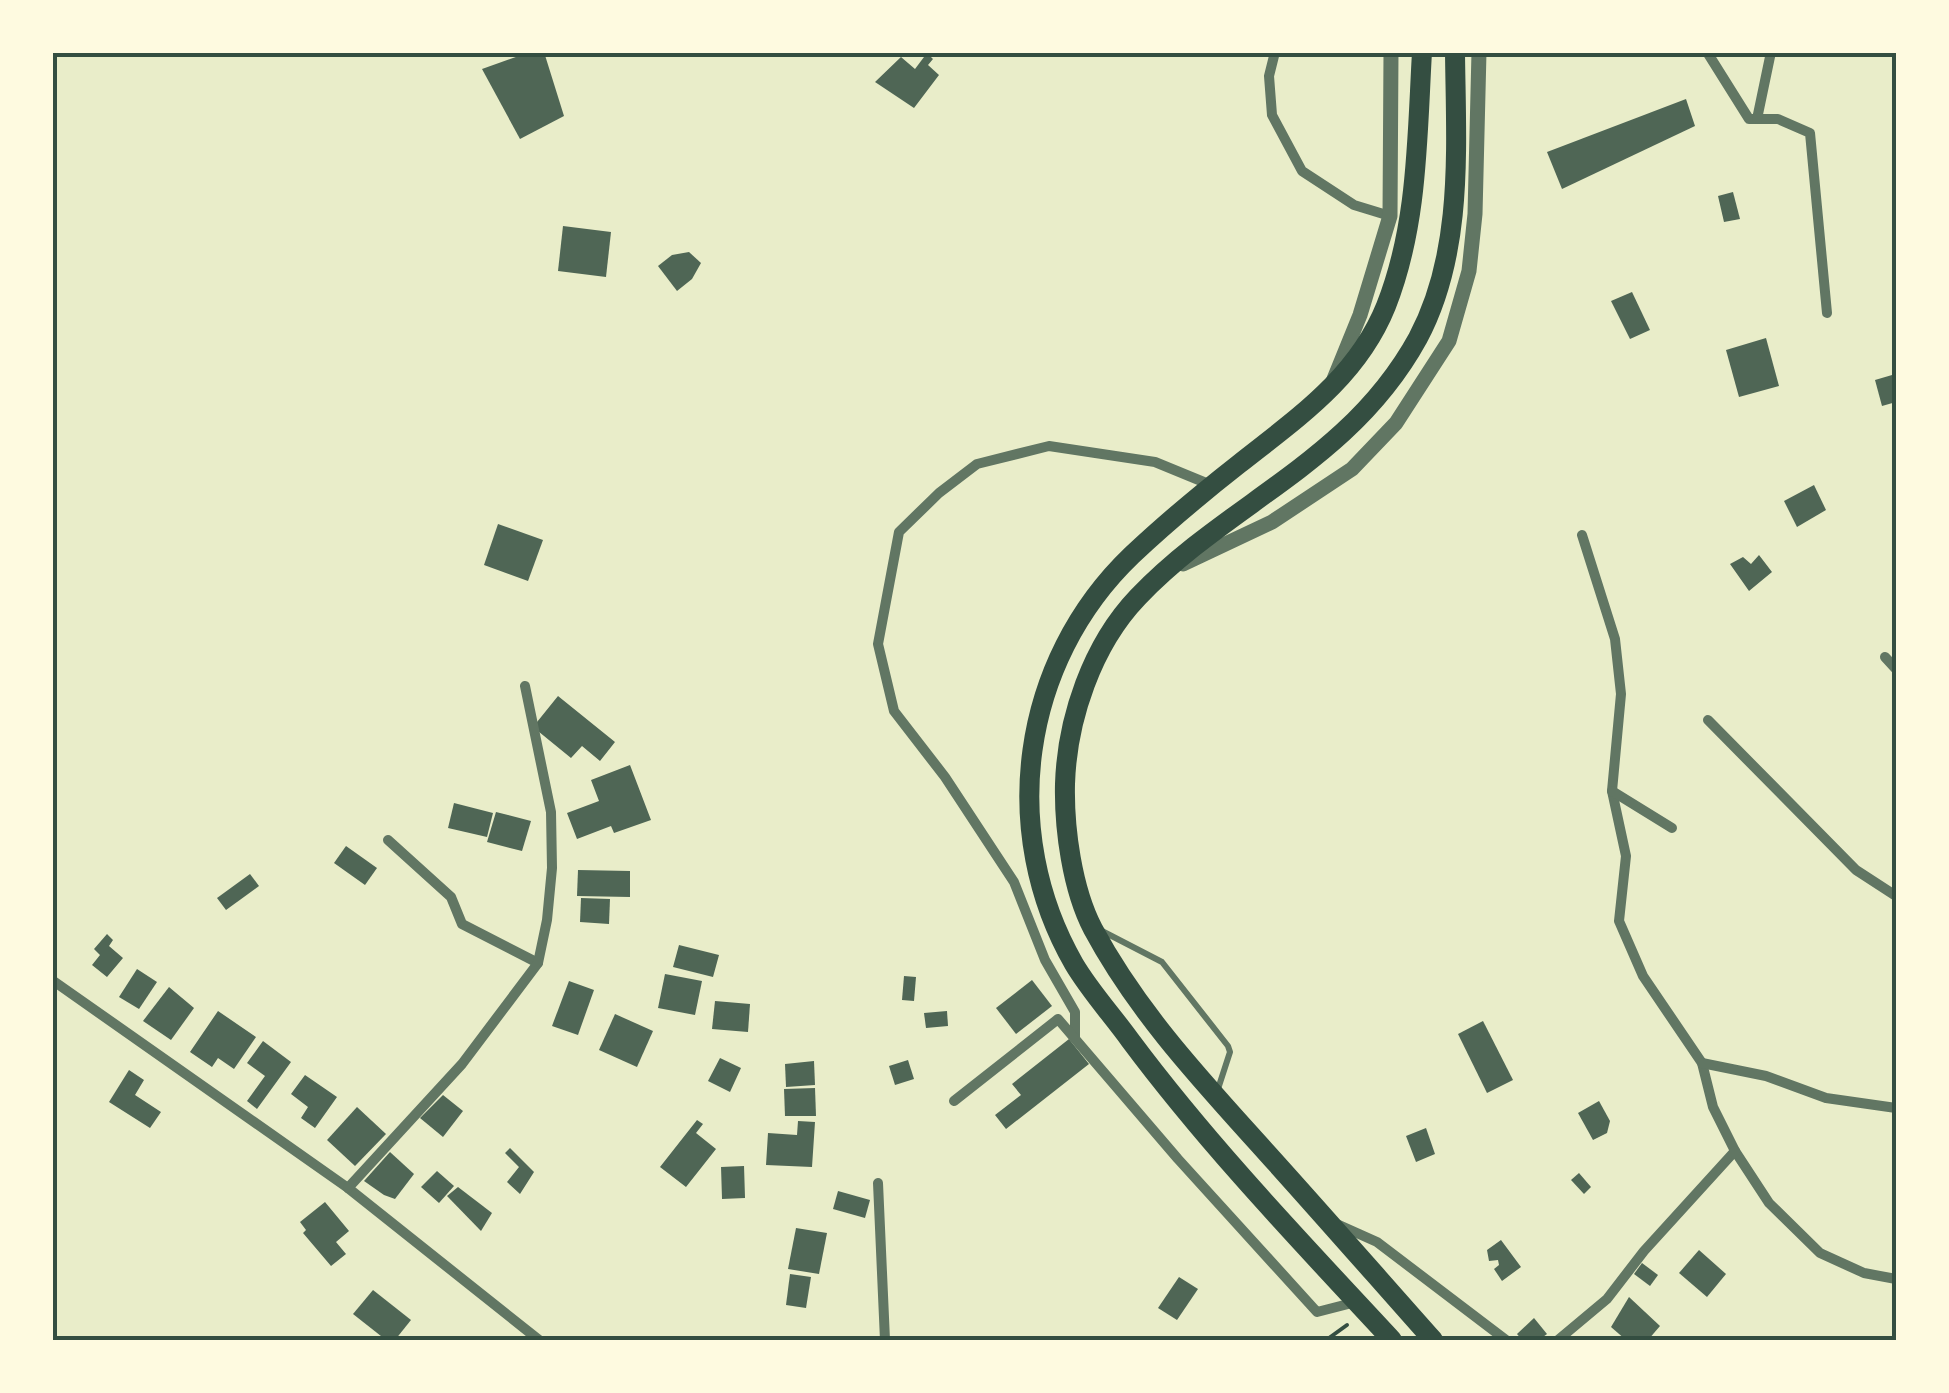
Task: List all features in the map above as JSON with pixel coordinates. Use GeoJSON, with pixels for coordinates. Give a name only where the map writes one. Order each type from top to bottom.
{"type":"FeatureCollection","features":[{"type":"Feature","properties":{"kind":"main road"},"geometry":{"type":"LineString","coordinates":[[1392,1340],[1170,1094],[1075,965],[1041,888],[1030,842],[1029,800],[1042,700],[1056,663],[1084,614],[1128,558],[1328,393],[1358,357],[1384,310],[1403,256],[1415,176],[1422,52]]}},
{"type":"Feature","properties":{"kind":"main road"},"geometry":{"type":"LineString","coordinates":[[1432,1340],[1165,1040],[1092,926],[1064,828],[1069,738],[1080,693],[1119,621],[1166,572],[1345,433],[1387,385],[1419,335],[1441,283],[1452,224],[1455,52]]}},
{"type":"Feature","properties":{"kind":"street"},"geometry":{"type":"LineString","coordinates":[[1275,52],[1269,76],[1272,115],[1302,170],[1354,205],[1390,216]]}},
{"type":"Feature","properties":{"kind":"street"},"geometry":{"type":"LineString","coordinates":[[1328,393],[1360,315],[1390,216],[1390,52]]}},
{"type":"Feature","properties":{"kind":"street"},"geometry":{"type":"LineString","coordinates":[[1166,572],[1272,522],[1352,469],[1396,423],[1450,341],[1469,271],[1475,214],[1479,52]]}},
{"type":"Feature","properties":{"kind":"street"},"geometry":{"type":"LineString","coordinates":[[1707,52],[1749,119],[1778,119],[1810,133],[1827,313]]}},
{"type":"Feature","properties":{"kind":"street"},"geometry":{"type":"LineString","coordinates":[[1757,119],[1771,52]]}},
{"type":"Feature","properties":{"kind":"street"},"geometry":{"type":"LineString","coordinates":[[1075,1038],[1075,1012],[1044,960],[1014,882],[945,776],[894,711],[878,644],[900,532],[939,493],[977,464],[1049,446],[1155,462],[1212,485]]}},
{"type":"Feature","properties":{"kind":"street"},"geometry":{"type":"LineString","coordinates":[[1582,535],[1615,639],[1622,694],[1612,791],[1626,856],[1619,921],[1643,976],[1702,1063],[1713,1106],[1735,1152],[1769,1203],[1820,1253],[1864,1273],[1896,1279]]}},
{"type":"Feature","properties":{"kind":"street"},"geometry":{"type":"LineString","coordinates":[[1886,656],[1896,669]]}},
{"type":"Feature","properties":{"kind":"street"},"geometry":{"type":"LineString","coordinates":[[348,1188],[462,1064],[538,963],[548,920],[551,812],[524,686]]}},
{"type":"Feature","properties":{"kind":"street"},"geometry":{"type":"LineString","coordinates":[[1708,720],[1856,870],[1896,896]]}},
{"type":"Feature","properties":{"kind":"street"},"geometry":{"type":"LineString","coordinates":[[1612,791],[1672,828]]}},
{"type":"Feature","properties":{"kind":"street"},"geometry":{"type":"LineString","coordinates":[[388,840],[451,897],[462,924],[538,963]]}},
{"type":"Feature","properties":{"kind":"street"},"geometry":{"type":"LineString","coordinates":[[52,980],[348,1188],[539,1340]]}},
{"type":"Feature","properties":{"kind":"street"},"geometry":{"type":"LineString","coordinates":[[954,1100],[1058,1019],[1317,1312],[1356,1302]]}},
{"type":"Feature","properties":{"kind":"street"},"geometry":{"type":"LineString","coordinates":[[1702,1063],[1766,1076],[1826,1098],[1896,1108]]}},
{"type":"Feature","properties":{"kind":"street"},"geometry":{"type":"LineString","coordinates":[[1558,1340],[1607,1298],[1644,1251],[1735,1152]]}},
{"type":"Feature","properties":{"kind":"street"},"geometry":{"type":"LineString","coordinates":[[878,1183],[885,1340]]}},
{"type":"Feature","properties":{"kind":"street"},"geometry":{"type":"LineString","coordinates":[[1329,1221],[1377,1242],[1506,1340]]}},
{"type":"Feature","properties":{"kind":"lane"},"geometry":{"type":"LineString","coordinates":[[1092,926],[1162,962],[1228,1046],[1230,1052],[1216,1096]]}},
{"type":"Feature","properties":{"kind":"building"},"geometry":{"type":"Polygon","coordinates":[[[530,52],[544,52],[564,116],[520,139],[482,69],[530,52]]]}},
{"type":"Feature","properties":{"kind":"building"},"geometry":{"type":"Polygon","coordinates":[[[927,53],[933,59],[928,65],[939,75],[914,108],[875,82],[901,57],[915,69],[927,53]]]}},
{"type":"Feature","properties":{"kind":"building"},"geometry":{"type":"Polygon","coordinates":[[[1686,99],[1695,126],[1562,189],[1547,152],[1686,99]]]}},
{"type":"Feature","properties":{"kind":"building"},"geometry":{"type":"Polygon","coordinates":[[[1733,192],[1740,219],[1724,222],[1718,196],[1733,192]]]}},
{"type":"Feature","properties":{"kind":"building"},"geometry":{"type":"Polygon","coordinates":[[[563,226],[611,232],[606,277],[558,271],[563,226]]]}},
{"type":"Feature","properties":{"kind":"building"},"geometry":{"type":"Polygon","coordinates":[[[689,252],[701,263],[692,279],[677,291],[658,266],[672,255],[689,252]]]}},
{"type":"Feature","properties":{"kind":"building"},"geometry":{"type":"Polygon","coordinates":[[[1632,292],[1650,330],[1630,339],[1611,301],[1632,292]]]}},
{"type":"Feature","properties":{"kind":"building"},"geometry":{"type":"Polygon","coordinates":[[[1766,338],[1779,386],[1739,397],[1726,350],[1766,338]]]}},
{"type":"Feature","properties":{"kind":"building"},"geometry":{"type":"Polygon","coordinates":[[[1892,375],[1896,402],[1882,406],[1875,380],[1892,375]]]}},
{"type":"Feature","properties":{"kind":"building"},"geometry":{"type":"Polygon","coordinates":[[[1814,485],[1826,510],[1797,527],[1784,501],[1814,485]]]}},
{"type":"Feature","properties":{"kind":"building"},"geometry":{"type":"Polygon","coordinates":[[[498,524],[543,540],[528,581],[484,565],[498,524]]]}},
{"type":"Feature","properties":{"kind":"building"},"geometry":{"type":"Polygon","coordinates":[[[1759,555],[1772,572],[1749,591],[1730,564],[1743,557],[1751,564],[1759,555]]]}},
{"type":"Feature","properties":{"kind":"building"},"geometry":{"type":"Polygon","coordinates":[[[558,696],[615,742],[600,761],[582,746],[571,758],[533,727],[558,696]]]}},
{"type":"Feature","properties":{"kind":"building"},"geometry":{"type":"Polygon","coordinates":[[[630,765],[651,820],[614,833],[611,826],[577,839],[567,813],[599,801],[591,780],[630,765]]]}},
{"type":"Feature","properties":{"kind":"building"},"geometry":{"type":"Polygon","coordinates":[[[454,803],[493,813],[487,837],[448,828],[454,803]]]}},
{"type":"Feature","properties":{"kind":"building"},"geometry":{"type":"Polygon","coordinates":[[[496,812],[531,821],[522,851],[487,842],[496,812]]]}},
{"type":"Feature","properties":{"kind":"building"},"geometry":{"type":"Polygon","coordinates":[[[346,846],[377,868],[365,885],[334,863],[346,846]]]}},
{"type":"Feature","properties":{"kind":"building"},"geometry":{"type":"Polygon","coordinates":[[[578,870],[630,871],[630,897],[577,896],[578,870]]]}},
{"type":"Feature","properties":{"kind":"building"},"geometry":{"type":"Polygon","coordinates":[[[250,874],[259,886],[226,910],[217,898],[250,874]]]}},
{"type":"Feature","properties":{"kind":"building"},"geometry":{"type":"Polygon","coordinates":[[[581,898],[610,899],[609,924],[580,922],[581,898]]]}},
{"type":"Feature","properties":{"kind":"building"},"geometry":{"type":"Polygon","coordinates":[[[107,934],[113,940],[109,946],[123,958],[107,977],[92,965],[100,955],[94,949],[107,934]]]}},
{"type":"Feature","properties":{"kind":"building"},"geometry":{"type":"Polygon","coordinates":[[[679,945],[719,955],[713,977],[673,967],[679,945]]]}},
{"type":"Feature","properties":{"kind":"building"},"geometry":{"type":"Polygon","coordinates":[[[137,969],[157,982],[139,1009],[119,997],[137,969]]]}},
{"type":"Feature","properties":{"kind":"building"},"geometry":{"type":"Polygon","coordinates":[[[665,974],[702,981],[695,1015],[658,1008],[665,974]]]}},
{"type":"Feature","properties":{"kind":"building"},"geometry":{"type":"Polygon","coordinates":[[[904,976],[916,977],[914,1001],[902,1000],[904,976]]]}},
{"type":"Feature","properties":{"kind":"building"},"geometry":{"type":"Polygon","coordinates":[[[1032,980],[1052,1006],[1016,1034],[996,1008],[1032,980]]]}},
{"type":"Feature","properties":{"kind":"building"},"geometry":{"type":"Polygon","coordinates":[[[569,981],[594,990],[578,1035],[552,1026],[569,981]]]}},
{"type":"Feature","properties":{"kind":"building"},"geometry":{"type":"Polygon","coordinates":[[[169,987],[194,1008],[171,1040],[143,1021],[169,987]]]}},
{"type":"Feature","properties":{"kind":"building"},"geometry":{"type":"Polygon","coordinates":[[[715,1001],[750,1004],[748,1032],[712,1029],[715,1001]]]}},
{"type":"Feature","properties":{"kind":"building"},"geometry":{"type":"Polygon","coordinates":[[[218,1011],[256,1037],[234,1069],[218,1058],[212,1067],[190,1052],[218,1011]]]}},
{"type":"Feature","properties":{"kind":"building"},"geometry":{"type":"Polygon","coordinates":[[[947,1011],[948,1026],[926,1028],[924,1013],[947,1011]]]}},
{"type":"Feature","properties":{"kind":"building"},"geometry":{"type":"Polygon","coordinates":[[[615,1014],[653,1031],[637,1067],[599,1050],[615,1014]]]}},
{"type":"Feature","properties":{"kind":"building"},"geometry":{"type":"Polygon","coordinates":[[[1483,1021],[1513,1080],[1487,1093],[1458,1034],[1483,1021]]]}},
{"type":"Feature","properties":{"kind":"building"},"geometry":{"type":"Polygon","coordinates":[[[1069,1039],[1089,1064],[1006,1129],[995,1115],[1021,1095],[1012,1084],[1069,1039]]]}},
{"type":"Feature","properties":{"kind":"building"},"geometry":{"type":"Polygon","coordinates":[[[263,1041],[291,1062],[257,1109],[247,1101],[265,1076],[247,1063],[263,1041]]]}},
{"type":"Feature","properties":{"kind":"building"},"geometry":{"type":"Polygon","coordinates":[[[720,1058],[741,1068],[730,1092],[708,1081],[720,1058]]]}},
{"type":"Feature","properties":{"kind":"building"},"geometry":{"type":"Polygon","coordinates":[[[908,1060],[914,1079],[895,1085],[889,1066],[908,1060]]]}},
{"type":"Feature","properties":{"kind":"building"},"geometry":{"type":"Polygon","coordinates":[[[814,1061],[815,1085],[786,1087],[785,1064],[814,1061]]]}},
{"type":"Feature","properties":{"kind":"building"},"geometry":{"type":"Polygon","coordinates":[[[129,1070],[144,1080],[135,1095],[161,1112],[150,1128],[109,1102],[129,1070]]]}},
{"type":"Feature","properties":{"kind":"building"},"geometry":{"type":"Polygon","coordinates":[[[305,1075],[337,1097],[315,1128],[301,1118],[308,1107],[291,1094],[305,1075]]]}},
{"type":"Feature","properties":{"kind":"building"},"geometry":{"type":"Polygon","coordinates":[[[815,1088],[816,1116],[785,1116],[784,1089],[815,1088]]]}},
{"type":"Feature","properties":{"kind":"building"},"geometry":{"type":"Polygon","coordinates":[[[443,1095],[463,1111],[443,1137],[420,1118],[443,1095]]]}},
{"type":"Feature","properties":{"kind":"building"},"geometry":{"type":"Polygon","coordinates":[[[1599,1101],[1610,1121],[1607,1133],[1593,1140],[1578,1113],[1599,1101]]]}},
{"type":"Feature","properties":{"kind":"building"},"geometry":{"type":"Polygon","coordinates":[[[357,1107],[386,1134],[355,1166],[327,1140],[357,1107]]]}},
{"type":"Feature","properties":{"kind":"building"},"geometry":{"type":"Polygon","coordinates":[[[697,1120],[703,1124],[696,1133],[716,1149],[686,1187],[660,1167],[697,1120]]]}},
{"type":"Feature","properties":{"kind":"building"},"geometry":{"type":"Polygon","coordinates":[[[798,1121],[815,1122],[812,1167],[766,1165],[768,1133],[797,1135],[798,1121]]]}},
{"type":"Feature","properties":{"kind":"building"},"geometry":{"type":"Polygon","coordinates":[[[1426,1128],[1435,1154],[1416,1162],[1406,1136],[1426,1128]]]}},
{"type":"Feature","properties":{"kind":"building"},"geometry":{"type":"Polygon","coordinates":[[[510,1148],[534,1172],[520,1194],[507,1182],[519,1167],[505,1153],[510,1148]]]}},
{"type":"Feature","properties":{"kind":"building"},"geometry":{"type":"Polygon","coordinates":[[[390,1152],[414,1174],[395,1199],[364,1181],[390,1152]]]}},
{"type":"Feature","properties":{"kind":"building"},"geometry":{"type":"Polygon","coordinates":[[[744,1166],[745,1198],[722,1199],[721,1167],[744,1166]]]}},
{"type":"Feature","properties":{"kind":"building"},"geometry":{"type":"Polygon","coordinates":[[[437,1171],[454,1186],[439,1203],[421,1187],[437,1171]]]}},
{"type":"Feature","properties":{"kind":"building"},"geometry":{"type":"Polygon","coordinates":[[[1579,1173],[1591,1187],[1584,1194],[1571,1180],[1579,1173]]]}},
{"type":"Feature","properties":{"kind":"building"},"geometry":{"type":"Polygon","coordinates":[[[458,1187],[492,1213],[481,1231],[447,1196],[458,1187]]]}},
{"type":"Feature","properties":{"kind":"building"},"geometry":{"type":"Polygon","coordinates":[[[838,1191],[870,1200],[865,1218],[833,1209],[838,1191]]]}},
{"type":"Feature","properties":{"kind":"building"},"geometry":{"type":"Polygon","coordinates":[[[325,1202],[349,1231],[336,1242],[346,1254],[331,1266],[303,1233],[306,1230],[300,1222],[325,1202]]]}},
{"type":"Feature","properties":{"kind":"building"},"geometry":{"type":"Polygon","coordinates":[[[796,1228],[827,1233],[819,1274],[788,1269],[796,1228]]]}},
{"type":"Feature","properties":{"kind":"building"},"geometry":{"type":"Polygon","coordinates":[[[1501,1240],[1521,1267],[1502,1281],[1494,1269],[1498,1260],[1489,1261],[1487,1250],[1501,1240]]]}},
{"type":"Feature","properties":{"kind":"building"},"geometry":{"type":"Polygon","coordinates":[[[1699,1250],[1726,1274],[1707,1297],[1679,1273],[1699,1250]]]}},
{"type":"Feature","properties":{"kind":"building"},"geometry":{"type":"Polygon","coordinates":[[[1642,1263],[1658,1275],[1650,1286],[1634,1274],[1642,1263]]]}},
{"type":"Feature","properties":{"kind":"building"},"geometry":{"type":"Polygon","coordinates":[[[790,1274],[811,1277],[806,1308],[786,1305],[790,1274]]]}},
{"type":"Feature","properties":{"kind":"building"},"geometry":{"type":"Polygon","coordinates":[[[1179,1277],[1198,1289],[1177,1320],[1158,1308],[1179,1277]]]}},
{"type":"Feature","properties":{"kind":"building"},"geometry":{"type":"Polygon","coordinates":[[[373,1290],[411,1320],[395,1340],[386,1340],[353,1314],[373,1290]]]}},
{"type":"Feature","properties":{"kind":"building"},"geometry":{"type":"Polygon","coordinates":[[[1629,1297],[1660,1326],[1648,1340],[1626,1340],[1611,1327],[1629,1297]]]}},
{"type":"Feature","properties":{"kind":"building"},"geometry":{"type":"Polygon","coordinates":[[[1534,1318],[1547,1334],[1539,1340],[1522,1340],[1517,1334],[1534,1318]]]}}]}
